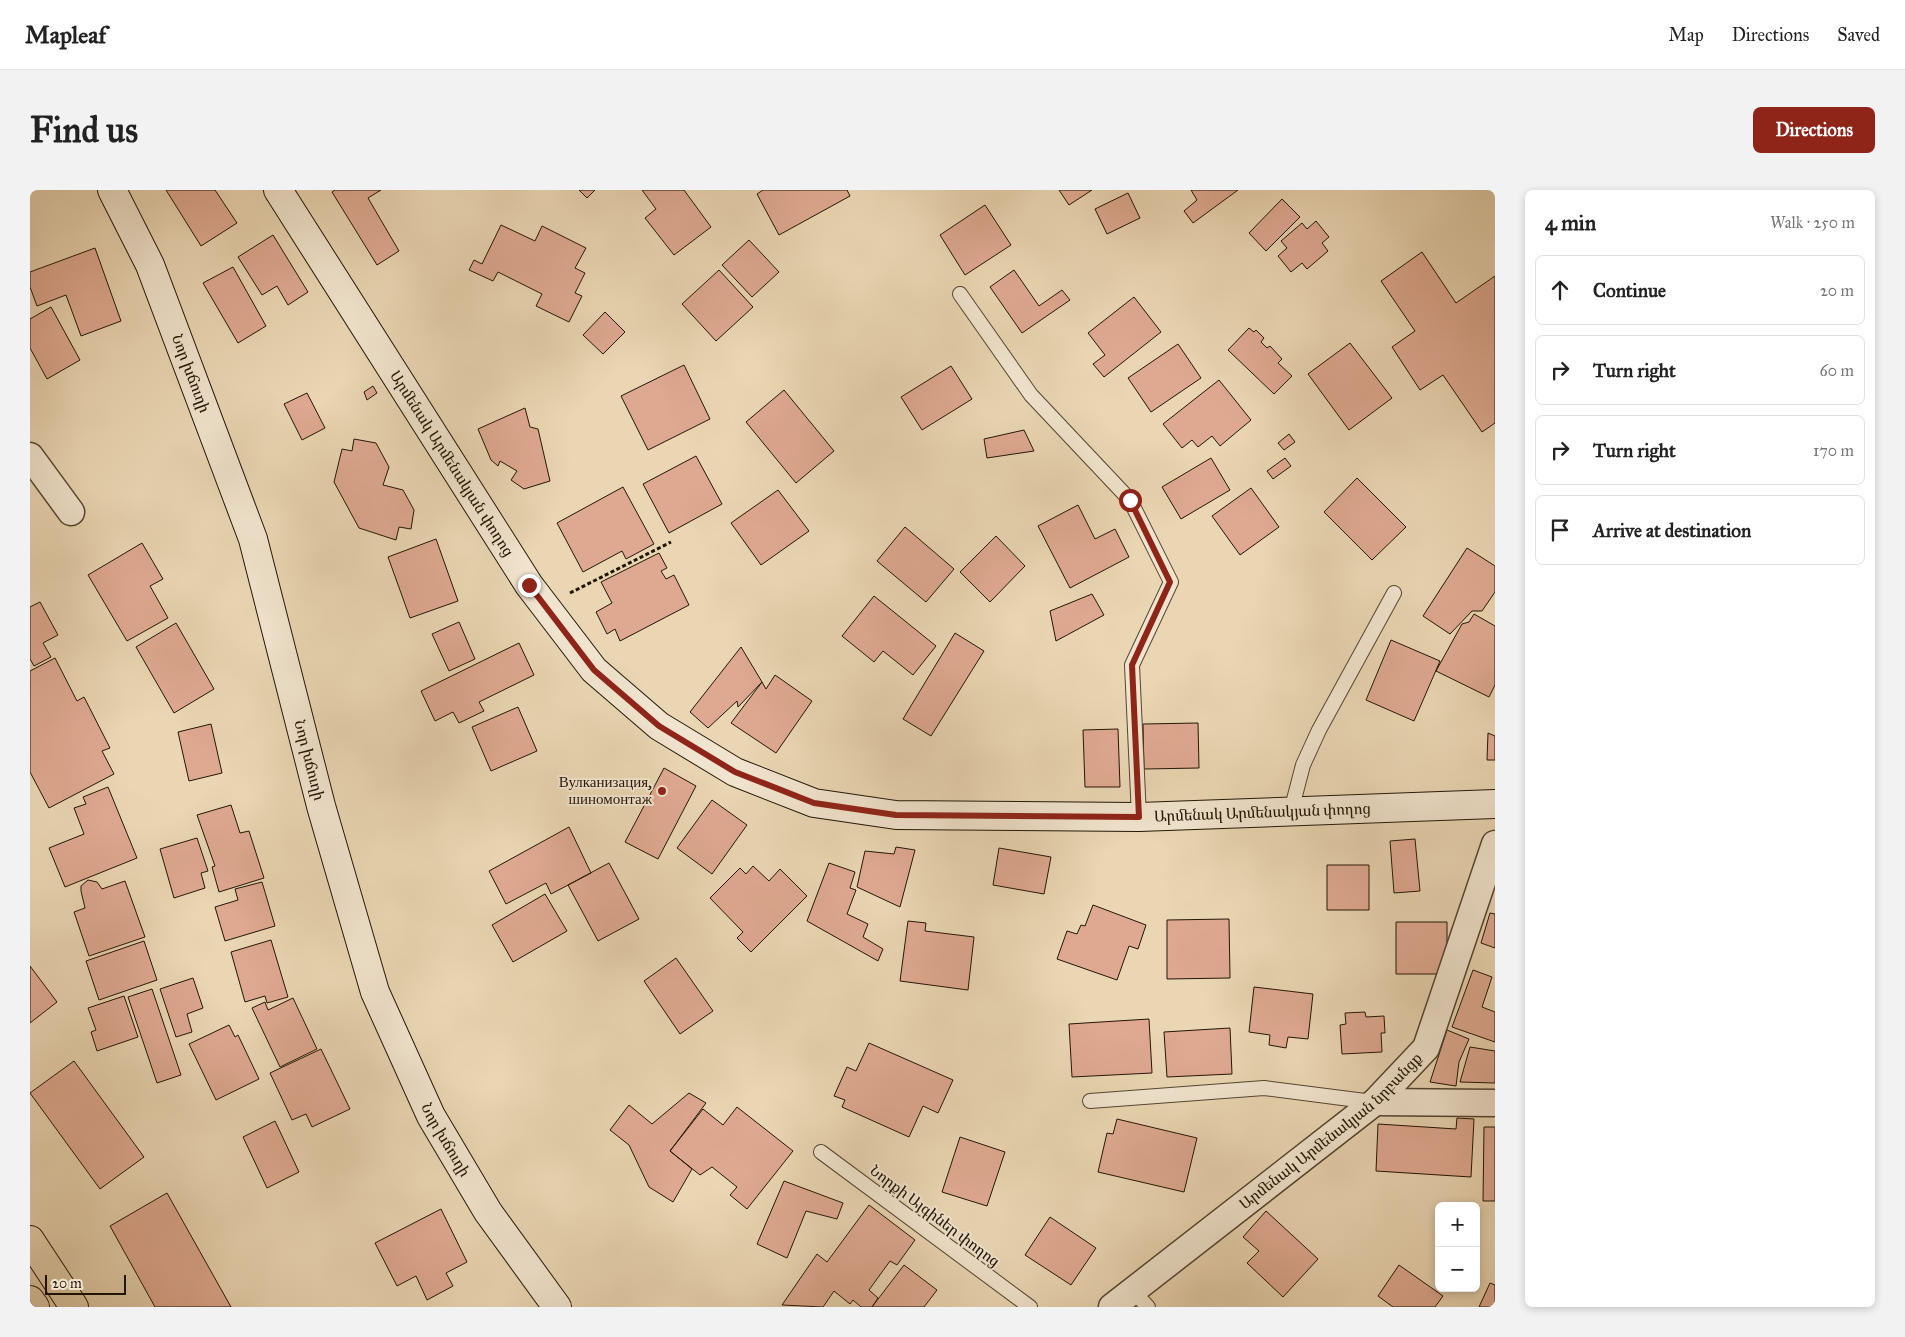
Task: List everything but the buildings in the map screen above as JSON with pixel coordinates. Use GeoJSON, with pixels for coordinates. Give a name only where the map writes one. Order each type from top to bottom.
{"type":"FeatureCollection","features":[{"type":"Feature","properties":{"kind":"main road","name":"Նոր խճուղի"},"geometry":{"type":"LineString","coordinates":[[112,190],[150,266],[253,539],[321,806],[375,992],[431,1116],[488,1212],[557,1307]]}},
{"type":"Feature","properties":{"kind":"main road","name":"Արմենակ Արմենակյան փողոց"},"geometry":{"type":"LineString","coordinates":[[278,190],[529,585],[594,670],[659,726],[735,772],[814,803],[896,815],[1139,817],[1495,804]]}},
{"type":"Feature","properties":{"kind":"main road"},"geometry":{"type":"LineString","coordinates":[[30,1240],[74,1307]]}},
{"type":"Feature","properties":{"kind":"main road"},"geometry":{"type":"LineString","coordinates":[[30,1300],[35,1307]]}},
{"type":"Feature","properties":{"kind":"street"},"geometry":{"type":"LineString","coordinates":[[30,456],[71,512]]}},
{"type":"Feature","properties":{"kind":"street","name":"Արմենակ Արմենակյան նրբանցք"},"geometry":{"type":"LineString","coordinates":[[1112,1307],[1140,1299],[1374,1102],[1426,1048],[1495,844]]}},
{"type":"Feature","properties":{"kind":"street"},"geometry":{"type":"LineString","coordinates":[[1374,1102],[1495,1103]]}},
{"type":"Feature","properties":{"kind":"lane"},"geometry":{"type":"LineString","coordinates":[[960,294],[1031,395],[1130,500],[1170,582],[1132,665],[1139,817]]}},
{"type":"Feature","properties":{"kind":"lane"},"geometry":{"type":"LineString","coordinates":[[1291,811],[1303,765],[1318,730],[1394,593]]}},
{"type":"Feature","properties":{"kind":"lane"},"geometry":{"type":"LineString","coordinates":[[1090,1102],[1264,1088],[1374,1102]]}},
{"type":"Feature","properties":{"kind":"lane","name":"Նորքի Այգիներ փողոց"},"geometry":{"type":"LineString","coordinates":[[821,1152],[1030,1307]]}},
{"type":"Feature","properties":{"kind":"path"},"geometry":{"type":"LineString","coordinates":[[567,594],[671,542]]}},
{"type":"Feature","properties":{"kind":"place","name":"Вулканизация, шиномонтаж"},"geometry":{"type":"Point","coordinates":[662,791]}},
{"type":"Feature","properties":{"kind":"route"},"geometry":{"type":"LineString","coordinates":[[529,585],[594,670],[659,726],[735,772],[814,803],[896,815],[1139,817],[1132,665],[1170,582],[1130,500]]}}]}
